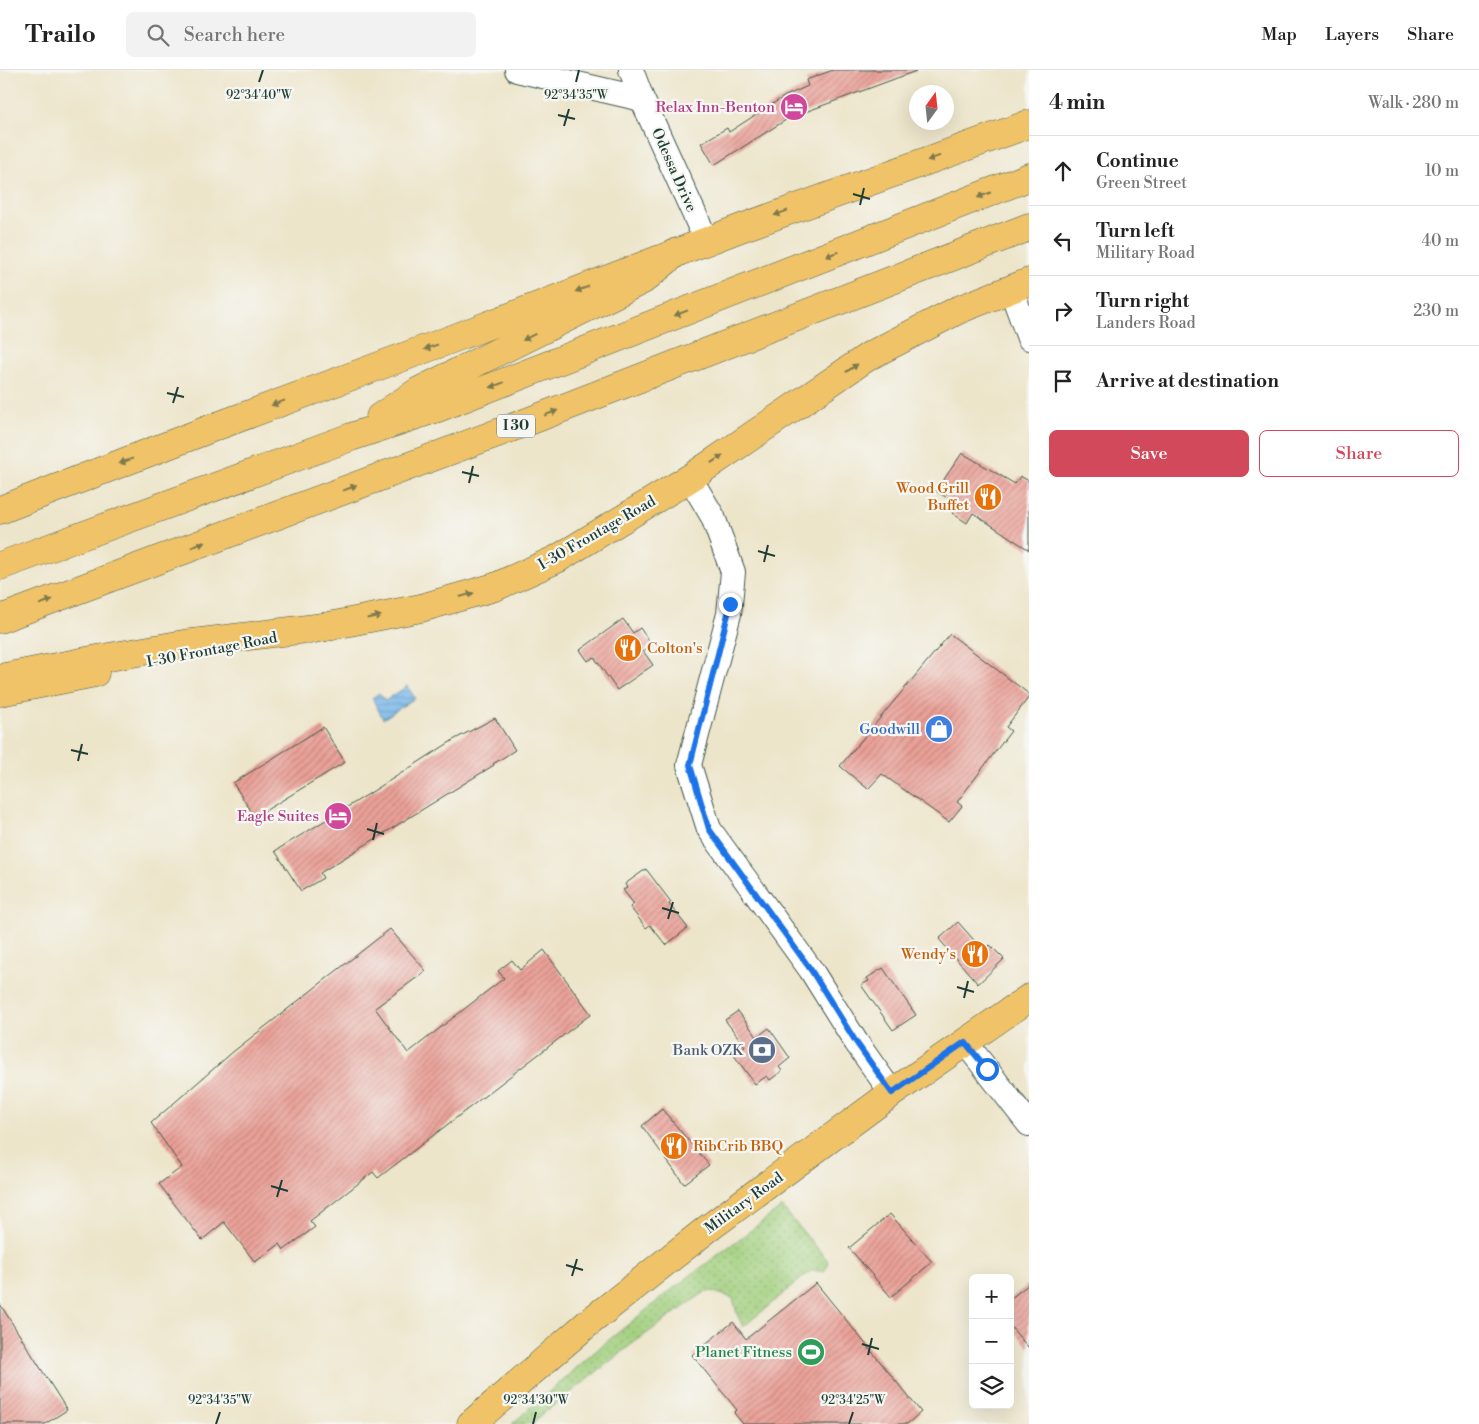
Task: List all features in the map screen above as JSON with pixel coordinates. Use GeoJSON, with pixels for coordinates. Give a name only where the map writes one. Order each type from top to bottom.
{"type":"FeatureCollection","features":[{"type":"Feature","properties":{"kind":"main road"},"geometry":{"type":"LineString","coordinates":[[0,510],[677,252],[1029,124]]}},
{"type":"Feature","properties":{"kind":"main road"},"geometry":{"type":"LineString","coordinates":[[0,566],[350,437],[438,408],[1029,177]]}},
{"type":"Feature","properties":{"kind":"main road","name":"I 30"},"geometry":{"type":"LineString","coordinates":[[0,619],[527,422],[1029,227]]}},
{"type":"Feature","properties":{"kind":"main road"},"geometry":{"type":"LineString","coordinates":[[350,437],[419,391],[643,280],[677,252]]}},
{"type":"Feature","properties":{"kind":"main road","name":"I-30 Frontage Road"},"geometry":{"type":"LineString","coordinates":[[0,692],[420,608],[495,587],[557,559],[690,478],[869,356],[958,310],[1020,285]]}},
{"type":"Feature","properties":{"kind":"main road"},"geometry":{"type":"LineString","coordinates":[[0,678],[184,644],[332,626]]}},
{"type":"Feature","properties":{"kind":"main road","name":"Military Road"},"geometry":{"type":"LineString","coordinates":[[471,1424],[515,1384],[706,1230],[892,1093],[1029,998]]}},
{"type":"Feature","properties":{"kind":"street"},"geometry":{"type":"LineString","coordinates":[[517,70],[642,99]]}},
{"type":"Feature","properties":{"kind":"street","name":"Odessa Drive"},"geometry":{"type":"LineString","coordinates":[[631,70],[642,99],[707,242]]}},
{"type":"Feature","properties":{"kind":"street"},"geometry":{"type":"LineString","coordinates":[[1020,285],[1029,338]]}},
{"type":"Feature","properties":{"kind":"street"},"geometry":{"type":"LineString","coordinates":[[690,478],[713,517],[732,572],[728,614],[690,765],[709,829],[811,970],[856,1042],[892,1093]]}},
{"type":"Feature","properties":{"kind":"street"},"geometry":{"type":"LineString","coordinates":[[965,1042],[1029,1124]]}},
{"type":"Feature","properties":{"kind":"green space"},"geometry":{"type":"Polygon","coordinates":[[[782,1207],[829,1262],[824,1272],[812,1270],[743,1327],[733,1298],[711,1291],[702,1294],[632,1344],[534,1421],[534,1424],[512,1424],[605,1343],[675,1287],[782,1207]]]}},
{"type":"Feature","properties":{"kind":"water"},"geometry":{"type":"Polygon","coordinates":[[[407,686],[415,698],[383,719],[372,698],[379,693],[385,701],[407,686]]]}},
{"type":"Feature","properties":{"kind":"building","name":"Relax Inn-Benton"},"geometry":{"type":"Polygon","coordinates":[[[833,70],[916,71],[789,118],[714,165],[701,143],[727,128],[729,132],[785,96],[808,86],[806,80],[833,70]]]}},
{"type":"Feature","properties":{"kind":"building","name":"Wood Grill Buffet"},"geometry":{"type":"Polygon","coordinates":[[[962,453],[1015,484],[1020,476],[1029,481],[1029,550],[973,513],[967,523],[952,513],[957,504],[936,491],[962,453]]]}},
{"type":"Feature","properties":{"kind":"building"},"geometry":{"type":"Polygon","coordinates":[[[623,619],[633,633],[640,628],[652,645],[643,651],[653,665],[617,690],[594,657],[588,661],[580,650],[623,619]]]}},
{"type":"Feature","properties":{"kind":"building","name":"Goodwill"},"geometry":{"type":"Polygon","coordinates":[[[950,634],[1029,694],[1029,697],[1006,727],[1011,731],[957,802],[962,806],[949,822],[882,774],[868,789],[840,766],[950,634]]]}},
{"type":"Feature","properties":{"kind":"building"},"geometry":{"type":"Polygon","coordinates":[[[495,718],[515,750],[320,873],[323,878],[301,891],[275,851],[455,739],[495,718]]]}},
{"type":"Feature","properties":{"kind":"building"},"geometry":{"type":"Polygon","coordinates":[[[323,727],[345,762],[255,817],[233,783],[323,727]]]}},
{"type":"Feature","properties":{"kind":"building"},"geometry":{"type":"Polygon","coordinates":[[[646,869],[671,902],[669,904],[688,928],[666,945],[650,925],[646,928],[630,907],[634,904],[623,890],[627,888],[625,884],[646,869]]]}},
{"type":"Feature","properties":{"kind":"building","name":"Wendy's"},"geometry":{"type":"Polygon","coordinates":[[[958,922],[980,947],[982,945],[985,949],[990,945],[1004,959],[978,984],[939,939],[958,922]]]}},
{"type":"Feature","properties":{"kind":"building"},"geometry":{"type":"Polygon","coordinates":[[[390,929],[426,971],[375,1008],[408,1053],[504,978],[498,971],[512,960],[520,970],[544,950],[591,1014],[378,1178],[373,1172],[310,1221],[315,1227],[284,1250],[280,1244],[255,1262],[224,1222],[202,1240],[159,1184],[182,1167],[151,1123],[234,1051],[390,929]]]}},
{"type":"Feature","properties":{"kind":"building"},"geometry":{"type":"Polygon","coordinates":[[[883,968],[916,1015],[893,1030],[861,985],[869,981],[867,978],[883,968]]]}},
{"type":"Feature","properties":{"kind":"building","name":"Bank OZK"},"geometry":{"type":"Polygon","coordinates":[[[738,1011],[757,1037],[769,1028],[790,1058],[779,1067],[782,1071],[770,1080],[767,1076],[755,1084],[733,1054],[745,1046],[725,1020],[738,1011]]]}},
{"type":"Feature","properties":{"kind":"building","name":"RibCrib BBQ"},"geometry":{"type":"Polygon","coordinates":[[[662,1109],[709,1165],[684,1184],[642,1126],[662,1109]]]}},
{"type":"Feature","properties":{"kind":"building"},"geometry":{"type":"Polygon","coordinates":[[[890,1214],[932,1262],[891,1297],[849,1248],[890,1214]]]}},
{"type":"Feature","properties":{"kind":"building","name":"Planet Fitness"},"geometry":{"type":"Polygon","coordinates":[[[816,1283],[921,1412],[907,1424],[743,1424],[734,1413],[737,1410],[692,1355],[733,1322],[746,1339],[816,1283]]]}},
{"type":"Feature","properties":{"kind":"building"},"geometry":{"type":"Polygon","coordinates":[[[1029,1284],[1029,1348],[1014,1331],[1014,1296],[1029,1284]]]}},
{"type":"Feature","properties":{"kind":"building"},"geometry":{"type":"Polygon","coordinates":[[[0,1304],[67,1410],[45,1424],[0,1424],[0,1304]]]}},
{"type":"Feature","properties":{"kind":"place","name":"Relax Inn-Benton"},"geometry":{"type":"Point","coordinates":[794,107]}},
{"type":"Feature","properties":{"kind":"place","name":"Wood Grill Buffet"},"geometry":{"type":"Point","coordinates":[988,497]}},
{"type":"Feature","properties":{"kind":"place","name":"Colton's"},"geometry":{"type":"Point","coordinates":[628,648]}},
{"type":"Feature","properties":{"kind":"place","name":"Goodwill"},"geometry":{"type":"Point","coordinates":[939,729]}},
{"type":"Feature","properties":{"kind":"place","name":"Eagle Suites"},"geometry":{"type":"Point","coordinates":[338,816]}},
{"type":"Feature","properties":{"kind":"place","name":"Wendy's"},"geometry":{"type":"Point","coordinates":[975,954]}},
{"type":"Feature","properties":{"kind":"place","name":"Bank OZK"},"geometry":{"type":"Point","coordinates":[762,1050]}},
{"type":"Feature","properties":{"kind":"place","name":"RibCrib BBQ"},"geometry":{"type":"Point","coordinates":[674,1146]}},
{"type":"Feature","properties":{"kind":"place","name":"Planet Fitness"},"geometry":{"type":"Point","coordinates":[811,1352]}},
{"type":"Feature","properties":{"kind":"route"},"geometry":{"type":"LineString","coordinates":[[730,604],[690,765],[709,829],[811,970],[856,1042],[892,1093],[965,1042],[987,1069]]}}]}
